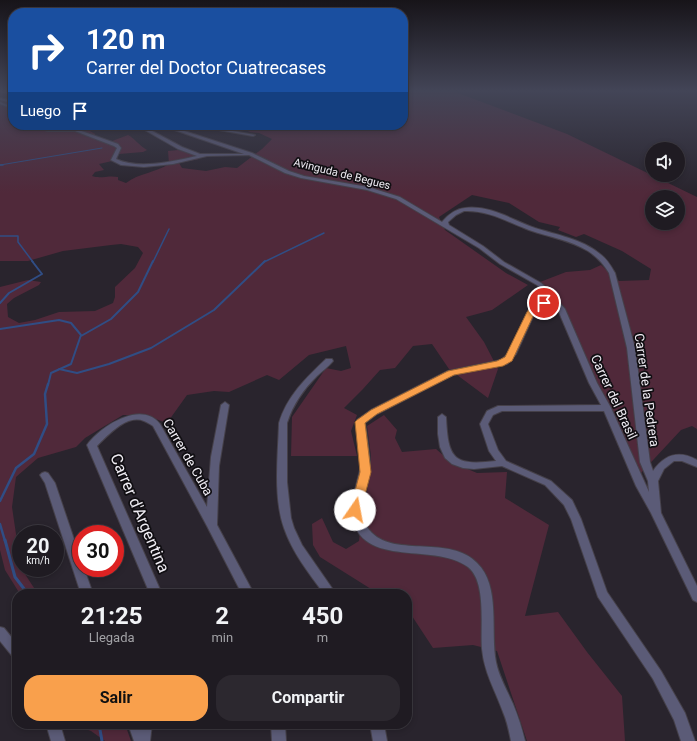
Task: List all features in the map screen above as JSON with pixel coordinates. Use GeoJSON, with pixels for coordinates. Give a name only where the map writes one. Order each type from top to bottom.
{"type":"FeatureCollection","features":[{"type":"Feature","properties":{"kind":"street"},"geometry":{"type":"LineString","coordinates":[[75,130],[118,146],[119,148],[113,160],[123,165],[178,162],[207,155]]}},
{"type":"Feature","properties":{"kind":"street"},"geometry":{"type":"LineString","coordinates":[[87,130],[96,133],[98,139]]}},
{"type":"Feature","properties":{"kind":"street"},"geometry":{"type":"LineString","coordinates":[[147,130],[180,148],[199,155],[254,155]]}},
{"type":"Feature","properties":{"kind":"street","name":"Avinguda de Begues"},"geometry":{"type":"LineString","coordinates":[[176,130],[254,155],[287,172],[303,177],[368,189],[398,198],[446,227]]}},
{"type":"Feature","properties":{"kind":"street"},"geometry":{"type":"LineString","coordinates":[[222,130],[253,135]]}},
{"type":"Feature","properties":{"kind":"street","name":"Carrer de la Pedrera"},"geometry":{"type":"LineString","coordinates":[[446,227],[445,222],[456,212],[475,210],[488,211],[584,246],[607,262],[612,273],[631,348],[645,462],[653,481],[656,512]]}},
{"type":"Feature","properties":{"kind":"street","name":"Carrer del Brasil"},"geometry":{"type":"LineString","coordinates":[[446,227],[481,247],[502,263],[539,284],[550,293],[552,301],[561,309],[587,371],[607,408],[640,486],[656,512],[697,597]]}},
{"type":"Feature","properties":{"kind":"street"},"geometry":{"type":"LineString","coordinates":[[518,741],[507,704],[489,658],[483,578],[479,571],[470,562],[463,558],[439,553],[386,546],[376,542],[362,531],[355,510],[365,472],[360,422],[374,412],[451,373],[504,362],[512,354],[533,309],[538,305],[552,301]]}},
{"type":"Feature","properties":{"kind":"street"},"geometry":{"type":"LineString","coordinates":[[327,589],[302,552],[290,531],[286,518],[283,499],[283,423],[287,410],[300,391],[312,376],[329,361]]}},
{"type":"Feature","properties":{"kind":"street"},"geometry":{"type":"LineString","coordinates":[[225,405],[224,418],[217,448],[212,526],[245,589]]}},
{"type":"Feature","properties":{"kind":"street"},"geometry":{"type":"LineString","coordinates":[[607,408],[509,407],[495,410],[490,413],[484,424],[494,451],[503,463],[548,484],[568,503],[576,519],[602,594],[657,675],[680,718],[688,741]]}},
{"type":"Feature","properties":{"kind":"street"},"geometry":{"type":"LineString","coordinates":[[442,417],[442,435],[445,450],[450,458],[458,463],[472,466],[503,463]]}},
{"type":"Feature","properties":{"kind":"street","name":"Carrer de Cuba"},"geometry":{"type":"LineString","coordinates":[[92,445],[111,428],[124,419],[140,418],[153,421],[212,526]]}},
{"type":"Feature","properties":{"kind":"street","name":"Carrer d'Argentina"},"geometry":{"type":"LineString","coordinates":[[92,445],[154,589]]}},
{"type":"Feature","properties":{"kind":"street"},"geometry":{"type":"LineString","coordinates":[[653,481],[658,471],[669,459],[680,456],[697,464]]}},
{"type":"Feature","properties":{"kind":"street"},"geometry":{"type":"LineString","coordinates":[[45,474],[50,483],[85,589]]}},
{"type":"Feature","properties":{"kind":"street"},"geometry":{"type":"LineString","coordinates":[[0,632],[12,647]]}},
{"type":"Feature","properties":{"kind":"street"},"geometry":{"type":"LineString","coordinates":[[54,729],[58,741]]}},
{"type":"Feature","properties":{"kind":"street"},"geometry":{"type":"LineString","coordinates":[[137,729],[142,741]]}},
{"type":"Feature","properties":{"kind":"street"},"geometry":{"type":"LineString","coordinates":[[142,741],[144,729]]}},
{"type":"Feature","properties":{"kind":"street"},"geometry":{"type":"LineString","coordinates":[[278,729],[279,741]]}},
{"type":"Feature","properties":{"kind":"street"},"geometry":{"type":"LineString","coordinates":[[378,729],[380,741]]}},
{"type":"Feature","properties":{"kind":"shaded area"},"geometry":{"type":"Polygon","coordinates":[[[0,125],[8,125],[8,130],[88,130],[95,134],[95,139],[107,143],[128,135],[147,150],[143,152],[119,154],[112,161],[99,164],[104,170],[95,172],[92,176],[118,177],[118,180],[126,183],[136,177],[169,164],[168,151],[178,150],[200,156],[199,159],[179,163],[182,168],[206,171],[225,167],[237,168],[262,149],[272,139],[259,133],[248,132],[252,130],[408,130],[408,125],[542,125],[567,134],[645,172],[645,182],[666,182],[683,190],[645,190],[645,230],[685,230],[685,191],[697,197],[697,429],[692,426],[681,430],[641,473],[552,290],[540,282],[566,272],[590,270],[601,265],[619,281],[649,280],[651,269],[622,251],[584,234],[576,237],[558,230],[560,227],[539,222],[509,203],[472,195],[439,217],[445,230],[506,273],[528,285],[492,310],[466,317],[484,342],[498,369],[488,398],[449,369],[432,344],[413,346],[395,368],[380,370],[344,408],[357,415],[351,431],[357,456],[291,456],[292,417],[326,368],[341,371],[351,368],[346,346],[309,355],[279,380],[267,375],[229,392],[214,391],[187,395],[167,423],[147,416],[123,415],[85,438],[76,447],[38,458],[16,477],[12,507],[15,525],[12,525],[12,577],[27,577],[35,589],[17,589],[5,570],[0,550],[0,287],[28,280],[41,282],[39,285],[14,298],[7,304],[8,317],[19,323],[35,320],[59,312],[95,311],[113,303],[115,297],[115,287],[135,268],[143,253],[138,247],[121,244],[63,251],[28,261],[0,261],[0,125]]]}},
{"type":"Feature","properties":{"kind":"shaded area"},"geometry":{"type":"Polygon","coordinates":[[[384,415],[397,430],[395,438],[402,452],[436,449],[451,462],[477,473],[507,472],[505,498],[549,525],[525,616],[558,612],[622,696],[625,741],[527,741],[497,651],[473,645],[433,648],[412,616],[412,589],[371,589],[320,557],[313,545],[312,524],[322,518],[333,542],[346,549],[359,541],[371,456],[367,426],[384,415]]]}},
{"type":"Feature","properties":{"kind":"shaded area"},"geometry":{"type":"Polygon","coordinates":[[[85,729],[127,729],[131,741],[105,741],[91,731],[85,729]]]}},
{"type":"Feature","properties":{"kind":"waterway"},"geometry":{"type":"LineString","coordinates":[[3,165],[0,165],[102,148]]}},
{"type":"Feature","properties":{"kind":"waterway"},"geometry":{"type":"LineString","coordinates":[[153,262],[169,229]]}},
{"type":"Feature","properties":{"kind":"waterway"},"geometry":{"type":"LineString","coordinates":[[264,262],[324,233]]}},
{"type":"Feature","properties":{"kind":"waterway"},"geometry":{"type":"LineString","coordinates":[[0,236],[18,236],[18,242],[33,262]]}},
{"type":"Feature","properties":{"kind":"waterway"},"geometry":{"type":"LineString","coordinates":[[0,303],[9,293],[42,274],[32,261]]}},
{"type":"Feature","properties":{"kind":"waterway"},"geometry":{"type":"LineString","coordinates":[[81,336],[111,319],[138,292],[153,261]]}},
{"type":"Feature","properties":{"kind":"waterway"},"geometry":{"type":"LineString","coordinates":[[60,369],[77,373],[109,364],[151,348],[214,310],[265,261]]}},
{"type":"Feature","properties":{"kind":"waterway"},"geometry":{"type":"LineString","coordinates":[[0,329],[59,320],[71,323],[81,335],[71,364],[60,369]]}},
{"type":"Feature","properties":{"kind":"waterway"},"geometry":{"type":"LineString","coordinates":[[48,385],[51,373],[60,369]]}},
{"type":"Feature","properties":{"kind":"waterway"},"geometry":{"type":"LineString","coordinates":[[0,501],[16,468],[34,454],[47,424],[45,394],[48,384]]}},
{"type":"Feature","properties":{"kind":"waterway"},"geometry":{"type":"LineString","coordinates":[[0,524],[5,541]]}},
{"type":"Feature","properties":{"kind":"waterway"},"geometry":{"type":"LineString","coordinates":[[5,540],[15,577],[24,589]]}},
{"type":"Feature","properties":{"kind":"waterway"},"geometry":{"type":"LineString","coordinates":[[100,729],[102,741]]}},
{"type":"Feature","properties":{"kind":"route"},"geometry":{"type":"LineString","coordinates":[[355,510],[365,472],[365,457],[360,422],[374,412],[451,373],[500,364],[508,359],[512,354],[531,312],[535,306],[544,303]]}}]}
